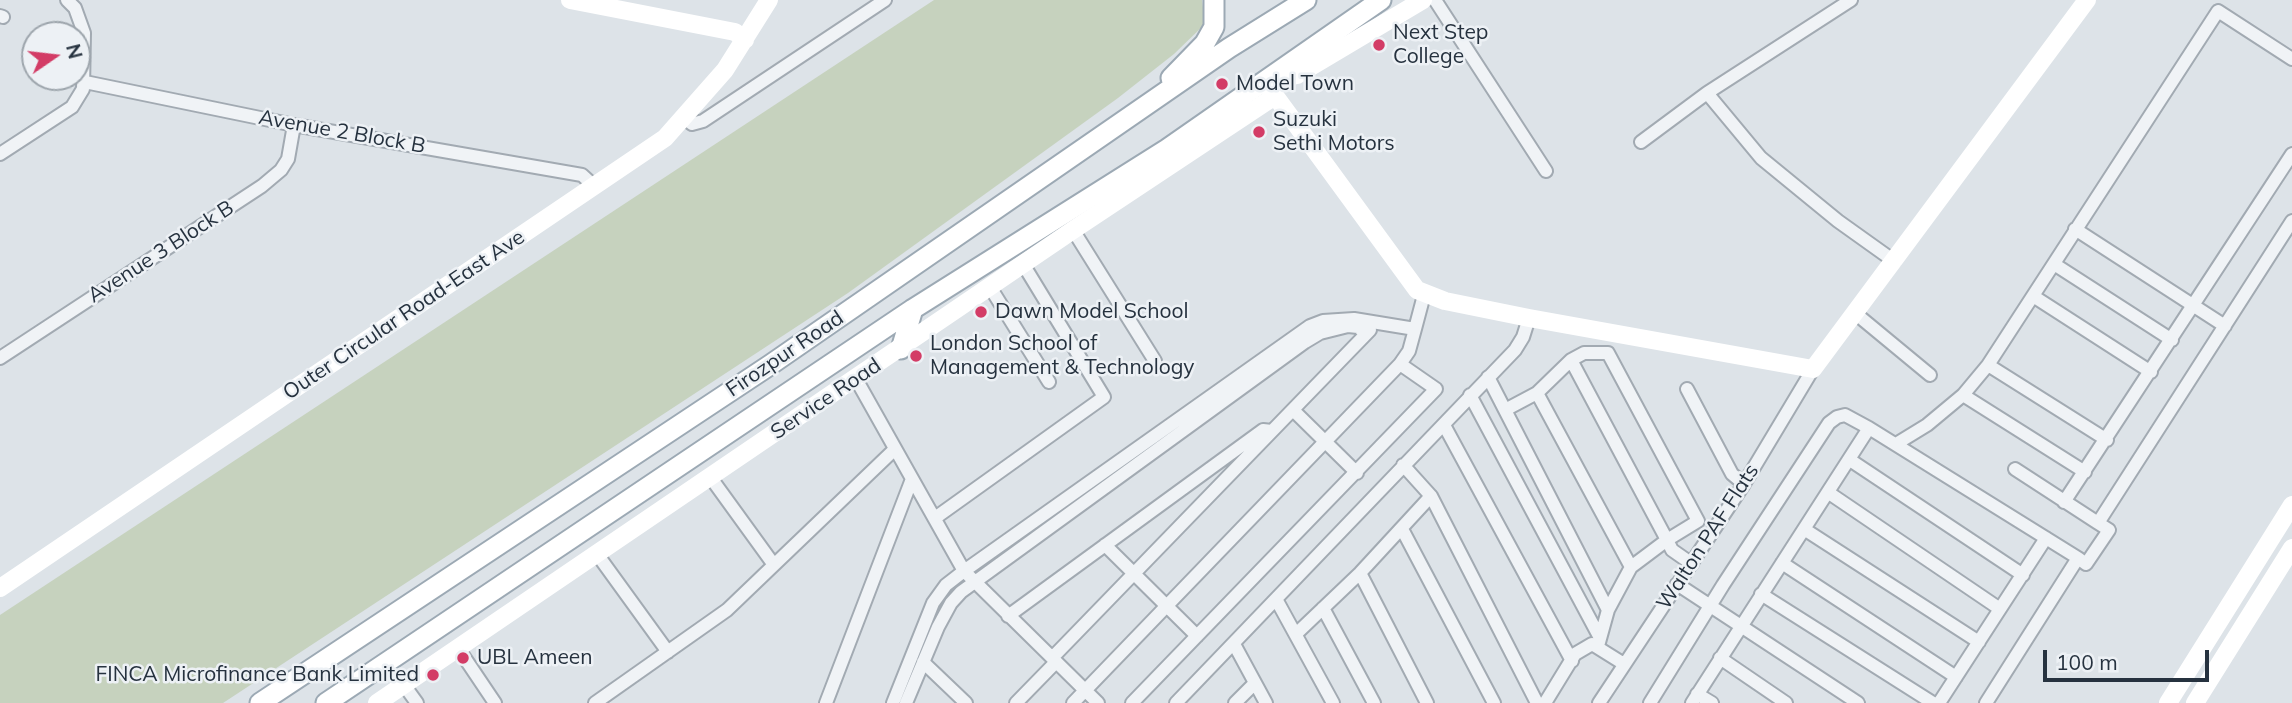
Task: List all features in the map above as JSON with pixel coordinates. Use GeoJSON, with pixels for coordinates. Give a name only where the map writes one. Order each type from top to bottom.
{"type":"FeatureCollection","features":[{"type":"Feature","properties":{"kind":"main road"},"geometry":{"type":"LineString","coordinates":[[1133,115],[1205,43],[1214,27],[1214,0]]}},
{"type":"Feature","properties":{"kind":"main road","name":"Firozpur Road"},"geometry":{"type":"LineString","coordinates":[[260,703],[770,365],[1229,48],[1306,0]]}},
{"type":"Feature","properties":{"kind":"main road","name":"Firozpur Road"},"geometry":{"type":"LineString","coordinates":[[326,703],[913,309],[1167,149],[1270,89],[1381,0]]}},
{"type":"Feature","properties":{"kind":"main road"},"geometry":{"type":"LineString","coordinates":[[901,349],[913,309]]}},
{"type":"Feature","properties":{"kind":"street"},"geometry":{"type":"LineString","coordinates":[[68,0],[75,8],[80,21]]}},
{"type":"Feature","properties":{"kind":"street"},"geometry":{"type":"LineString","coordinates":[[570,0],[735,32],[745,40]]}},
{"type":"Feature","properties":{"kind":"street","name":"Outer Circular Road-East Ave"},"geometry":{"type":"LineString","coordinates":[[0,588],[655,146],[684,118],[725,70],[769,0]]}},
{"type":"Feature","properties":{"kind":"street"},"geometry":{"type":"LineString","coordinates":[[684,118],[692,124],[703,121],[885,0]]}},
{"type":"Feature","properties":{"kind":"street","name":"Firozpur Road"},"geometry":{"type":"LineString","coordinates":[[1270,89],[1423,0]]}},
{"type":"Feature","properties":{"kind":"street"},"geometry":{"type":"LineString","coordinates":[[1435,0],[1546,170]]}},
{"type":"Feature","properties":{"kind":"street"},"geometry":{"type":"LineString","coordinates":[[1641,142],[1707,93],[1851,0]]}},
{"type":"Feature","properties":{"kind":"street"},"geometry":{"type":"LineString","coordinates":[[1270,89],[1410,282],[1423,295],[1529,318],[1813,369],[2087,0]]}},
{"type":"Feature","properties":{"kind":"street"},"geometry":{"type":"LineString","coordinates":[[1896,444],[1927,425],[1963,395],[1988,365],[2218,11],[2292,59]]}},
{"type":"Feature","properties":{"kind":"street","name":"Avenue 2 Block B"},"geometry":{"type":"LineString","coordinates":[[91,83],[295,125],[582,175],[594,186]]}},
{"type":"Feature","properties":{"kind":"street","name":"Service Road"},"geometry":{"type":"LineString","coordinates":[[377,703],[901,349],[1270,89]]}},
{"type":"Feature","properties":{"kind":"street"},"geometry":{"type":"LineString","coordinates":[[0,153],[72,107],[80,91]]}},
{"type":"Feature","properties":{"kind":"street"},"geometry":{"type":"LineString","coordinates":[[1707,93],[1761,158],[1838,221],[1894,261]]}},
{"type":"Feature","properties":{"kind":"street","name":"Avenue 3 Block B"},"geometry":{"type":"LineString","coordinates":[[0,358],[262,186],[281,170],[288,159],[295,125]]}},
{"type":"Feature","properties":{"kind":"street"},"geometry":{"type":"LineString","coordinates":[[2064,502],[2292,154]]}},
{"type":"Feature","properties":{"kind":"street"},"geometry":{"type":"LineString","coordinates":[[2098,523],[2292,222]]}},
{"type":"Feature","properties":{"kind":"street"},"geometry":{"type":"LineString","coordinates":[[2075,229],[2225,326]]}},
{"type":"Feature","properties":{"kind":"street"},"geometry":{"type":"LineString","coordinates":[[1073,230],[1155,361]]}},
{"type":"Feature","properties":{"kind":"street"},"geometry":{"type":"LineString","coordinates":[[935,518],[1104,397],[1023,264]]}},
{"type":"Feature","properties":{"kind":"street"},"geometry":{"type":"LineString","coordinates":[[2054,264],[2172,340]]}},
{"type":"Feature","properties":{"kind":"street"},"geometry":{"type":"LineString","coordinates":[[990,287],[1049,382]]}},
{"type":"Feature","properties":{"kind":"street"},"geometry":{"type":"LineString","coordinates":[[1073,703],[1399,364],[1409,351],[1423,295]]}},
{"type":"Feature","properties":{"kind":"street"},"geometry":{"type":"LineString","coordinates":[[2033,296],[2151,372]]}},
{"type":"Feature","properties":{"kind":"street"},"geometry":{"type":"LineString","coordinates":[[1855,313],[1930,375]]}},
{"type":"Feature","properties":{"kind":"street"},"geometry":{"type":"LineString","coordinates":[[1176,703],[1489,377],[1524,337],[1529,318]]}},
{"type":"Feature","properties":{"kind":"street"},"geometry":{"type":"LineString","coordinates":[[892,703],[933,603],[946,585],[964,571],[1310,326],[1338,319],[1415,329]]}},
{"type":"Feature","properties":{"kind":"street"},"geometry":{"type":"LineString","coordinates":[[1016,703],[1133,574],[1376,322]]}},
{"type":"Feature","properties":{"kind":"street"},"geometry":{"type":"LineString","coordinates":[[906,703],[951,603],[974,582],[1305,342],[1320,333],[1348,326],[1358,327],[1366,334]]}},
{"type":"Feature","properties":{"kind":"street"},"geometry":{"type":"LineString","coordinates":[[1505,410],[1537,393],[1571,360],[1584,353],[1608,353],[1698,521],[1631,567],[1608,610],[1598,641],[1576,654],[1545,703]]}},
{"type":"Feature","properties":{"kind":"street"},"geometry":{"type":"LineString","coordinates":[[1571,360],[1672,550],[1692,564]]}},
{"type":"Feature","properties":{"kind":"street"},"geometry":{"type":"LineString","coordinates":[[1132,703],[1436,389],[1399,364]]}},
{"type":"Feature","properties":{"kind":"street"},"geometry":{"type":"LineString","coordinates":[[1988,365],[2107,440]]}},
{"type":"Feature","properties":{"kind":"street","name":"Walton PAF Flats"},"geometry":{"type":"LineString","coordinates":[[1599,703],[1744,484],[1813,369]]}},
{"type":"Feature","properties":{"kind":"street"},"geometry":{"type":"LineString","coordinates":[[1489,377],[1608,610]]}},
{"type":"Feature","properties":{"kind":"street"},"geometry":{"type":"LineString","coordinates":[[856,379],[964,571],[1098,703]]}},
{"type":"Feature","properties":{"kind":"street"},"geometry":{"type":"LineString","coordinates":[[1686,389],[1732,474],[1744,484]]}},
{"type":"Feature","properties":{"kind":"street"},"geometry":{"type":"LineString","coordinates":[[1537,393],[1631,567]]}},
{"type":"Feature","properties":{"kind":"street"},"geometry":{"type":"LineString","coordinates":[[1469,395],[1598,641],[1624,664]]}},
{"type":"Feature","properties":{"kind":"street"},"geometry":{"type":"LineString","coordinates":[[1963,395],[2085,472]]}},
{"type":"Feature","properties":{"kind":"street"},"geometry":{"type":"LineString","coordinates":[[1293,410],[1357,473]]}},
{"type":"Feature","properties":{"kind":"street"},"geometry":{"type":"LineString","coordinates":[[1650,703],[1829,423],[1845,415],[1870,428],[2086,564],[2109,530],[2015,470]]}},
{"type":"Feature","properties":{"kind":"street"},"geometry":{"type":"LineString","coordinates":[[1444,425],[1572,661]]}},
{"type":"Feature","properties":{"kind":"street"},"geometry":{"type":"LineString","coordinates":[[1712,703],[1695,698],[1739,626],[1870,428]]}},
{"type":"Feature","properties":{"kind":"street"},"geometry":{"type":"LineString","coordinates":[[1008,615],[1263,430],[1272,432]]}},
{"type":"Feature","properties":{"kind":"street"},"geometry":{"type":"LineString","coordinates":[[595,703],[727,610],[895,449]]}},
{"type":"Feature","properties":{"kind":"street"},"geometry":{"type":"LineString","coordinates":[[1850,460],[2023,575]]}},
{"type":"Feature","properties":{"kind":"street"},"geometry":{"type":"LineString","coordinates":[[1403,465],[1431,496],[1537,703]]}},
{"type":"Feature","properties":{"kind":"street"},"geometry":{"type":"LineString","coordinates":[[710,478],[774,565]]}},
{"type":"Feature","properties":{"kind":"street"},"geometry":{"type":"LineString","coordinates":[[826,703],[912,479]]}},
{"type":"Feature","properties":{"kind":"street"},"geometry":{"type":"LineString","coordinates":[[1829,493],[2000,609]]}},
{"type":"Feature","properties":{"kind":"street"},"geometry":{"type":"LineString","coordinates":[[1296,634],[1360,573],[1431,496]]}},
{"type":"Feature","properties":{"kind":"street"},"geometry":{"type":"LineString","coordinates":[[2168,703],[2292,505]]}},
{"type":"Feature","properties":{"kind":"street"},"geometry":{"type":"LineString","coordinates":[[1402,529],[1494,703]]}},
{"type":"Feature","properties":{"kind":"street"},"geometry":{"type":"LineString","coordinates":[[1804,529],[1979,642]]}},
{"type":"Feature","properties":{"kind":"street"},"geometry":{"type":"LineString","coordinates":[[1939,703],[2046,538]]}},
{"type":"Feature","properties":{"kind":"street"},"geometry":{"type":"LineString","coordinates":[[1105,545],[1197,636]]}},
{"type":"Feature","properties":{"kind":"street"},"geometry":{"type":"LineString","coordinates":[[2195,703],[2292,548]]}},
{"type":"Feature","properties":{"kind":"street"},"geometry":{"type":"LineString","coordinates":[[597,554],[668,652]]}},
{"type":"Feature","properties":{"kind":"street"},"geometry":{"type":"LineString","coordinates":[[1986,703],[2078,558]]}},
{"type":"Feature","properties":{"kind":"street"},"geometry":{"type":"LineString","coordinates":[[1782,563],[1956,677]]}},
{"type":"Feature","properties":{"kind":"street"},"geometry":{"type":"LineString","coordinates":[[1360,573],[1427,703]]}},
{"type":"Feature","properties":{"kind":"street"},"geometry":{"type":"LineString","coordinates":[[1677,584],[1858,703]]}},
{"type":"Feature","properties":{"kind":"street"},"geometry":{"type":"LineString","coordinates":[[1761,594],[1933,703]]}},
{"type":"Feature","properties":{"kind":"street"},"geometry":{"type":"LineString","coordinates":[[1276,599],[1333,703]]}},
{"type":"Feature","properties":{"kind":"street"},"geometry":{"type":"LineString","coordinates":[[1323,608],[1374,703]]}},
{"type":"Feature","properties":{"kind":"street"},"geometry":{"type":"LineString","coordinates":[[1234,644],[1266,703]]}},
{"type":"Feature","properties":{"kind":"street"},"geometry":{"type":"LineString","coordinates":[[458,648],[495,703]]}},
{"type":"Feature","properties":{"kind":"street"},"geometry":{"type":"LineString","coordinates":[[1720,658],[1786,703]]}},
{"type":"Feature","properties":{"kind":"street"},"geometry":{"type":"LineString","coordinates":[[923,662],[966,703]]}},
{"type":"Feature","properties":{"kind":"street"},"geometry":{"type":"LineString","coordinates":[[1235,703],[1255,683]]}},
{"type":"Feature","properties":{"kind":"street"},"geometry":{"type":"LineString","coordinates":[[404,685],[417,703]]}},
{"type":"Feature","properties":{"kind":"green space"},"geometry":{"type":"Polygon","coordinates":[[[934,0],[1202,0],[1205,24],[1174,54],[1118,98],[848,293],[223,703],[0,703],[0,615],[934,0]]]}},
{"type":"Feature","properties":{"kind":"place","name":"Next Step College"},"geometry":{"type":"Point","coordinates":[1379,45]}},
{"type":"Feature","properties":{"kind":"place","name":"Model Town"},"geometry":{"type":"Point","coordinates":[1222,84]}},
{"type":"Feature","properties":{"kind":"place","name":"Suzuki Sethi Motors"},"geometry":{"type":"Point","coordinates":[1259,132]}},
{"type":"Feature","properties":{"kind":"place","name":"Dawn Model School"},"geometry":{"type":"Point","coordinates":[981,312]}},
{"type":"Feature","properties":{"kind":"place","name":"London School of Management & Technology"},"geometry":{"type":"Point","coordinates":[916,356]}},
{"type":"Feature","properties":{"kind":"place","name":"UBL Ameen"},"geometry":{"type":"Point","coordinates":[463,658]}},
{"type":"Feature","properties":{"kind":"place","name":"FINCA Microfinance Bank Limited"},"geometry":{"type":"Point","coordinates":[433,675]}}]}
